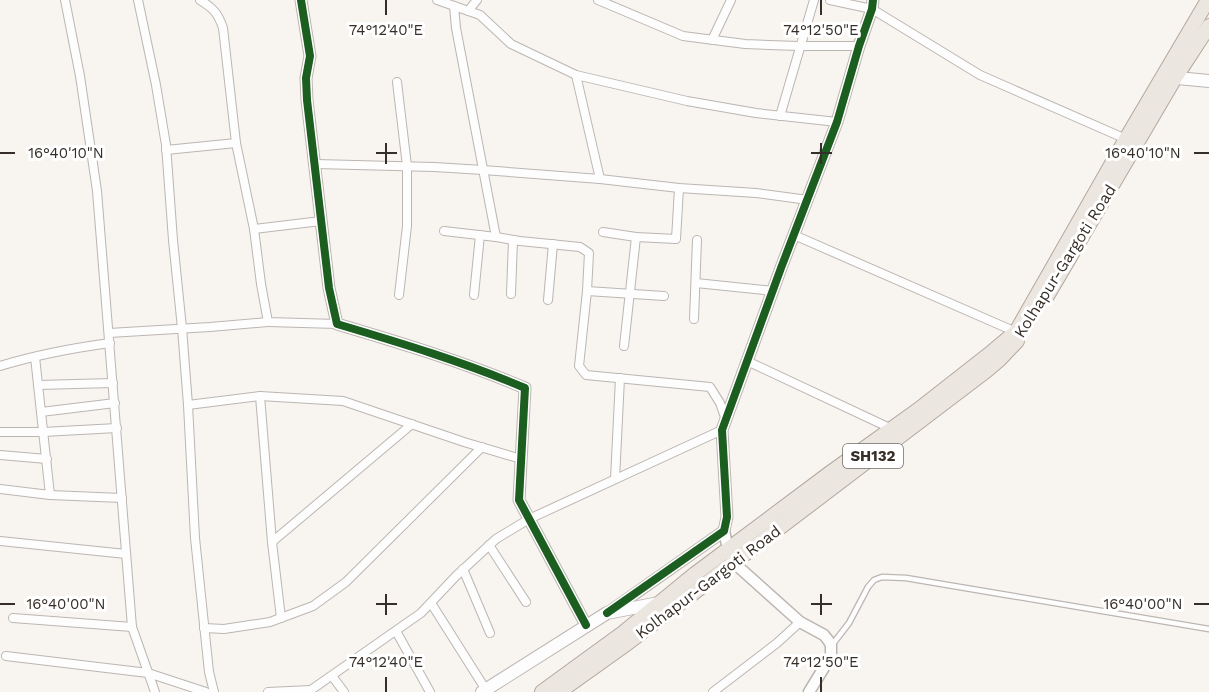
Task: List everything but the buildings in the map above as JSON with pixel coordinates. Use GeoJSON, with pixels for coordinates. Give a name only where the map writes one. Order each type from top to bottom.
{"type":"FeatureCollection","features":[{"type":"Feature","properties":{"kind":"main road"},"geometry":{"type":"LineString","coordinates":[[542,692],[659,603],[730,556],[830,473],[892,429],[1016,332],[1126,139],[1169,77],[1208,0]]}},
{"type":"Feature","properties":{"kind":"main road","name":"Kolhapur-Gargoti Road"},"geometry":{"type":"LineString","coordinates":[[559,692],[629,642],[730,556],[993,365],[1024,334],[1169,77],[1209,26]]}},
{"type":"Feature","properties":{"kind":"main road"},"geometry":{"type":"LineString","coordinates":[[1169,77],[1209,81]]}},
{"type":"Feature","properties":{"kind":"main road"},"geometry":{"type":"LineString","coordinates":[[484,691],[607,613],[659,603]]}},
{"type":"Feature","properties":{"kind":"street"},"geometry":{"type":"LineString","coordinates":[[65,0],[80,76],[98,191],[132,627],[155,692]]}},
{"type":"Feature","properties":{"kind":"street"},"geometry":{"type":"LineString","coordinates":[[138,0],[156,85],[166,150],[188,405],[195,538],[209,672],[214,692]]}},
{"type":"Feature","properties":{"kind":"street"},"geometry":{"type":"LineString","coordinates":[[200,0],[212,8],[220,18],[223,28],[236,143],[254,229],[268,322]]}},
{"type":"Feature","properties":{"kind":"street"},"geometry":{"type":"LineString","coordinates":[[301,0],[310,56],[306,78],[307,100],[329,288],[337,324]]}},
{"type":"Feature","properties":{"kind":"street"},"geometry":{"type":"LineString","coordinates":[[438,0],[480,15],[512,44],[576,75],[687,101],[780,116],[837,122]]}},
{"type":"Feature","properties":{"kind":"street"},"geometry":{"type":"LineString","coordinates":[[468,11],[477,0]]}},
{"type":"Feature","properties":{"kind":"street"},"geometry":{"type":"LineString","coordinates":[[598,0],[683,36],[745,44],[859,46]]}},
{"type":"Feature","properties":{"kind":"street"},"geometry":{"type":"LineString","coordinates":[[712,40],[731,0]]}},
{"type":"Feature","properties":{"kind":"street"},"geometry":{"type":"LineString","coordinates":[[780,116],[814,0]]}},
{"type":"Feature","properties":{"kind":"street"},"geometry":{"type":"LineString","coordinates":[[830,0],[872,4],[980,75],[1126,139]]}},
{"type":"Feature","properties":{"kind":"street"},"geometry":{"type":"LineString","coordinates":[[268,692],[309,691],[421,613],[496,538],[529,519],[724,425],[837,122],[872,4]]}},
{"type":"Feature","properties":{"kind":"street"},"geometry":{"type":"LineString","coordinates":[[454,6],[456,28],[496,237]]}},
{"type":"Feature","properties":{"kind":"street"},"geometry":{"type":"LineString","coordinates":[[576,75],[600,179]]}},
{"type":"Feature","properties":{"kind":"street"},"geometry":{"type":"LineString","coordinates":[[397,82],[407,166],[407,226],[399,295]]}},
{"type":"Feature","properties":{"kind":"street"},"geometry":{"type":"LineString","coordinates":[[166,150],[236,143]]}},
{"type":"Feature","properties":{"kind":"street"},"geometry":{"type":"LineString","coordinates":[[316,164],[483,170],[756,193],[808,200]]}},
{"type":"Feature","properties":{"kind":"street"},"geometry":{"type":"LineString","coordinates":[[603,232],[636,237],[676,239],[679,188]]}},
{"type":"Feature","properties":{"kind":"street"},"geometry":{"type":"LineString","coordinates":[[254,229],[321,221]]}},
{"type":"Feature","properties":{"kind":"street"},"geometry":{"type":"LineString","coordinates":[[444,231],[580,247],[589,253],[579,366],[586,375],[710,387],[720,403],[724,425],[727,518],[724,531],[730,556],[800,622],[824,635],[831,645],[831,656],[809,692]]}},
{"type":"Feature","properties":{"kind":"street"},"geometry":{"type":"LineString","coordinates":[[474,295],[480,235]]}},
{"type":"Feature","properties":{"kind":"street"},"geometry":{"type":"LineString","coordinates":[[794,235],[1016,332]]}},
{"type":"Feature","properties":{"kind":"street"},"geometry":{"type":"LineString","coordinates":[[624,346],[636,237]]}},
{"type":"Feature","properties":{"kind":"street"},"geometry":{"type":"LineString","coordinates":[[511,294],[513,240]]}},
{"type":"Feature","properties":{"kind":"street"},"geometry":{"type":"LineString","coordinates":[[694,319],[697,240]]}},
{"type":"Feature","properties":{"kind":"street"},"geometry":{"type":"LineString","coordinates":[[548,300],[553,244]]}},
{"type":"Feature","properties":{"kind":"street"},"geometry":{"type":"LineString","coordinates":[[696,283],[773,291]]}},
{"type":"Feature","properties":{"kind":"street"},"geometry":{"type":"LineString","coordinates":[[586,291],[664,296]]}},
{"type":"Feature","properties":{"kind":"street"},"geometry":{"type":"LineString","coordinates":[[109,333],[268,322],[337,324],[400,342],[485,371],[525,388],[519,500],[586,625]]}},
{"type":"Feature","properties":{"kind":"street"},"geometry":{"type":"LineString","coordinates":[[0,366],[84,346],[110,344]]}},
{"type":"Feature","properties":{"kind":"street"},"geometry":{"type":"LineString","coordinates":[[35,357],[50,495]]}},
{"type":"Feature","properties":{"kind":"street"},"geometry":{"type":"LineString","coordinates":[[747,361],[892,429]]}},
{"type":"Feature","properties":{"kind":"street"},"geometry":{"type":"LineString","coordinates":[[615,479],[620,378]]}},
{"type":"Feature","properties":{"kind":"street"},"geometry":{"type":"LineString","coordinates":[[38,385],[113,383]]}},
{"type":"Feature","properties":{"kind":"street"},"geometry":{"type":"LineString","coordinates":[[188,405],[260,396],[343,401],[521,459]]}},
{"type":"Feature","properties":{"kind":"street"},"geometry":{"type":"LineString","coordinates":[[260,396],[272,542],[281,618]]}},
{"type":"Feature","properties":{"kind":"street"},"geometry":{"type":"LineString","coordinates":[[41,412],[115,403]]}},
{"type":"Feature","properties":{"kind":"street"},"geometry":{"type":"LineString","coordinates":[[272,542],[412,424]]}},
{"type":"Feature","properties":{"kind":"street"},"geometry":{"type":"LineString","coordinates":[[0,432],[117,428]]}},
{"type":"Feature","properties":{"kind":"street"},"geometry":{"type":"LineString","coordinates":[[204,628],[224,629],[270,622],[313,606],[346,582],[482,447]]}},
{"type":"Feature","properties":{"kind":"street"},"geometry":{"type":"LineString","coordinates":[[0,455],[47,459]]}},
{"type":"Feature","properties":{"kind":"street"},"geometry":{"type":"LineString","coordinates":[[0,489],[50,495],[122,498]]}},
{"type":"Feature","properties":{"kind":"street"},"geometry":{"type":"LineString","coordinates":[[607,613],[724,531]]}},
{"type":"Feature","properties":{"kind":"street"},"geometry":{"type":"LineString","coordinates":[[0,541],[126,555]]}},
{"type":"Feature","properties":{"kind":"street"},"geometry":{"type":"LineString","coordinates":[[489,544],[526,602]]}},
{"type":"Feature","properties":{"kind":"street"},"geometry":{"type":"LineString","coordinates":[[463,569],[490,633]]}},
{"type":"Feature","properties":{"kind":"street"},"geometry":{"type":"LineString","coordinates":[[431,603],[484,691]]}},
{"type":"Feature","properties":{"kind":"street"},"geometry":{"type":"LineString","coordinates":[[13,618],[132,627]]}},
{"type":"Feature","properties":{"kind":"street"},"geometry":{"type":"LineString","coordinates":[[713,692],[777,643],[800,622]]}},
{"type":"Feature","properties":{"kind":"street"},"geometry":{"type":"LineString","coordinates":[[396,631],[430,692]]}},
{"type":"Feature","properties":{"kind":"street"},"geometry":{"type":"LineString","coordinates":[[6,656],[148,673],[206,692]]}},
{"type":"Feature","properties":{"kind":"street"},"geometry":{"type":"LineString","coordinates":[[332,676],[344,692]]}},
{"type":"Feature","properties":{"kind":"lane"},"geometry":{"type":"LineString","coordinates":[[831,645],[849,623],[868,587],[874,580],[882,577],[1209,628]]}},
{"type":"Feature","properties":{"kind":"cycle path"},"geometry":{"type":"LineString","coordinates":[[301,0],[310,56],[306,78],[307,100],[329,288],[337,324],[456,361],[525,388],[519,500],[586,625]]}},
{"type":"Feature","properties":{"kind":"cycle path"},"geometry":{"type":"LineString","coordinates":[[607,613],[724,531],[727,517],[722,430],[837,122],[873,0]]}}]}
